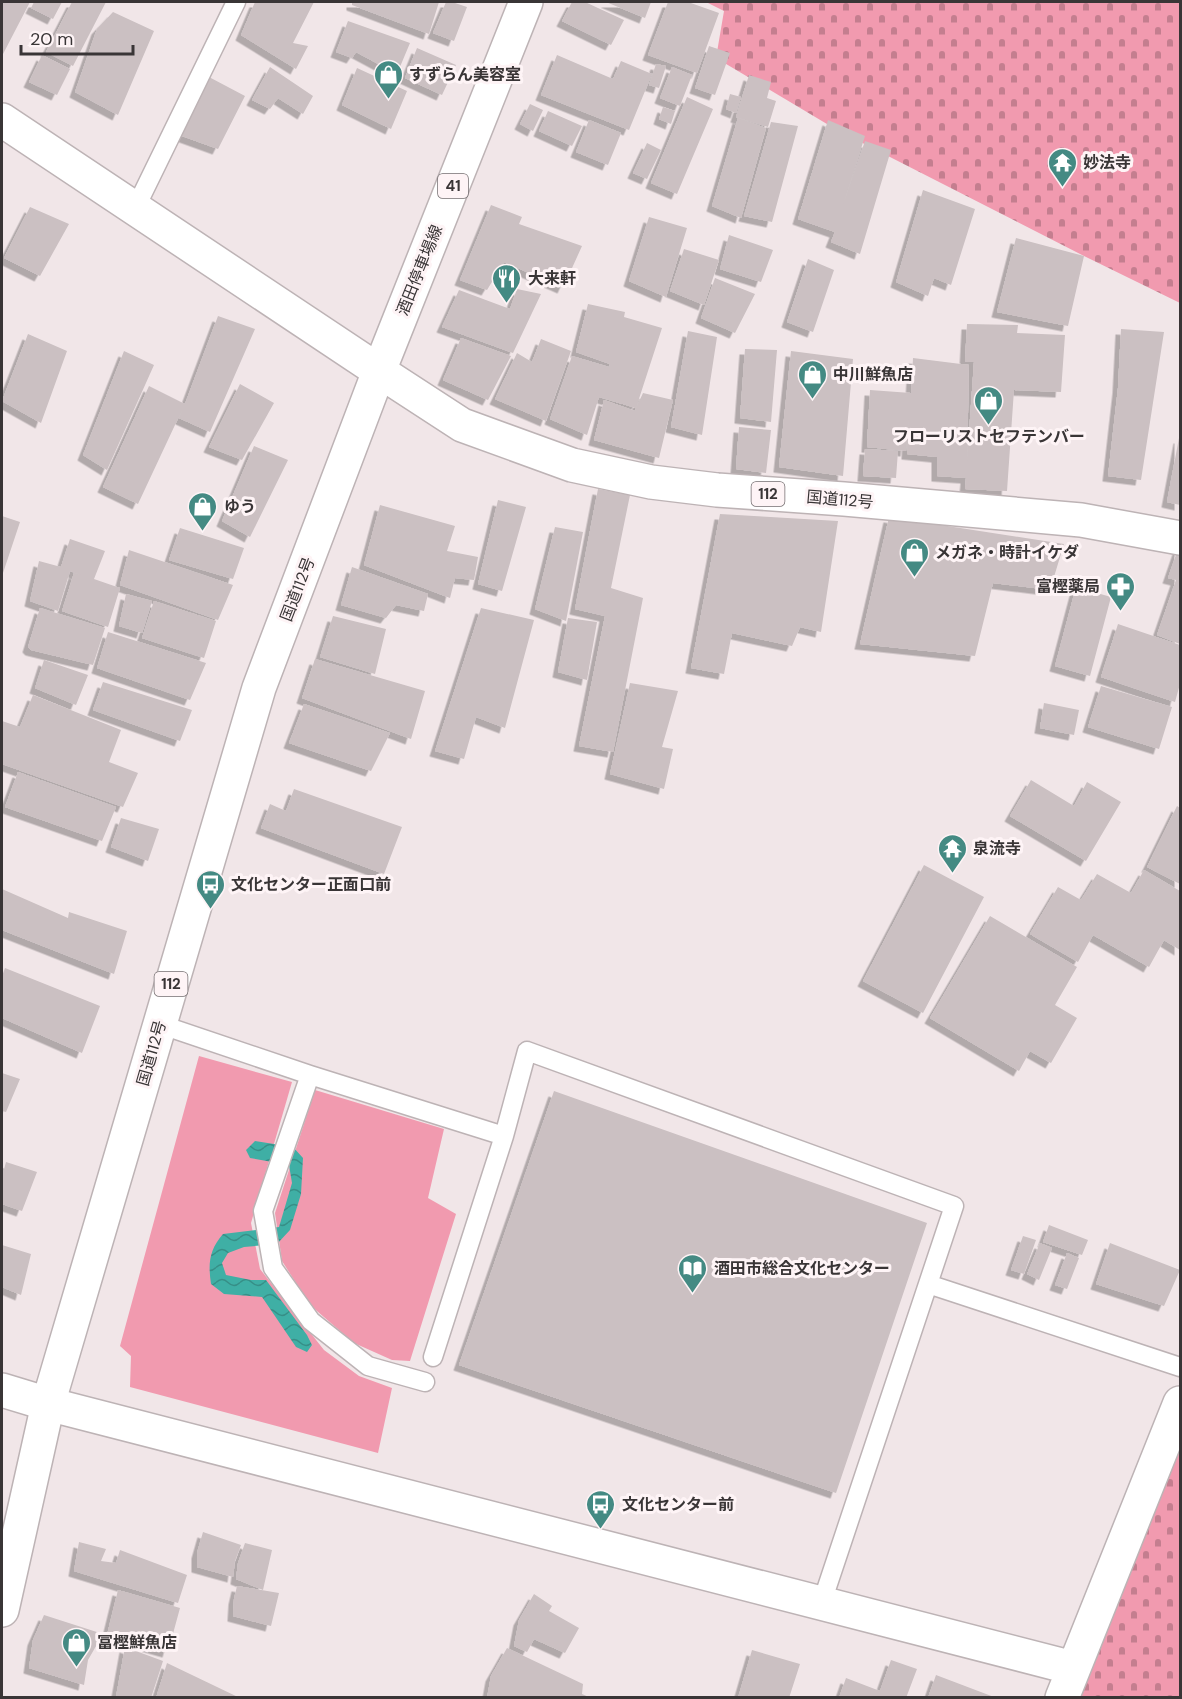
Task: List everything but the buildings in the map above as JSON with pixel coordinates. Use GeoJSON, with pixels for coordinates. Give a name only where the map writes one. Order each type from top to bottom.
{"type":"FeatureCollection","features":[{"type":"Feature","properties":{"kind":"main road","name":"酒田停車場線"},"geometry":{"type":"LineString","coordinates":[[379,371],[526,2]]}},
{"type":"Feature","properties":{"kind":"main road"},"geometry":{"type":"LineString","coordinates":[[2,120],[379,371]]}},
{"type":"Feature","properties":{"kind":"main road","name":"国道112号"},"geometry":{"type":"LineString","coordinates":[[2,1610],[48,1404],[259,688],[379,371],[462,425],[572,465],[651,482],[717,490],[1081,520],[1180,538]]}},
{"type":"Feature","properties":{"kind":"main road"},"geometry":{"type":"LineString","coordinates":[[2,1390],[48,1404],[822,1602],[1067,1683],[1180,1403]]}},
{"type":"Feature","properties":{"kind":"lane"},"geometry":{"type":"LineString","coordinates":[[135,209],[236,2]]}},
{"type":"Feature","properties":{"kind":"lane"},"geometry":{"type":"LineString","coordinates":[[159,1024],[310,1075],[504,1136]]}},
{"type":"Feature","properties":{"kind":"lane"},"geometry":{"type":"LineString","coordinates":[[433,1357],[504,1136],[527,1051],[954,1206],[822,1602]]}},
{"type":"Feature","properties":{"kind":"lane"},"geometry":{"type":"LineString","coordinates":[[310,1075],[263,1211],[273,1268],[311,1321],[368,1366],[425,1382]]}},
{"type":"Feature","properties":{"kind":"lane"},"geometry":{"type":"LineString","coordinates":[[928,1284],[1180,1367]]}},
{"type":"Feature","properties":{"kind":"green space","name":"妙法寺"},"geometry":{"type":"Polygon","coordinates":[[[706,2],[1180,2],[1180,303],[837,130],[716,58],[724,11],[706,2]]]}},
{"type":"Feature","properties":{"kind":"green space"},"geometry":{"type":"Polygon","coordinates":[[[199,1056],[292,1082],[251,1223],[260,1269],[324,1350],[359,1376],[392,1388],[378,1453],[130,1387],[131,1356],[120,1346],[199,1056]]]}},
{"type":"Feature","properties":{"kind":"green space"},"geometry":{"type":"Polygon","coordinates":[[[315,1090],[444,1129],[428,1198],[456,1214],[410,1361],[392,1360],[354,1343],[310,1305],[282,1261],[275,1213],[315,1090]]]}},
{"type":"Feature","properties":{"kind":"green space"},"geometry":{"type":"Polygon","coordinates":[[[1180,1449],[1180,1697],[1081,1697],[1180,1449]]]}},
{"type":"Feature","properties":{"kind":"water"},"geometry":{"type":"Polygon","coordinates":[[[255,1141],[293,1147],[303,1158],[301,1194],[290,1230],[277,1244],[244,1247],[228,1253],[222,1263],[226,1275],[251,1280],[266,1280],[307,1335],[312,1345],[307,1352],[296,1347],[262,1297],[224,1294],[211,1284],[211,1258],[223,1234],[279,1227],[292,1183],[289,1165],[250,1158],[246,1150],[255,1141]]]}},
{"type":"Feature","properties":{"kind":"place","name":"すずらん美容室"},"geometry":{"type":"Point","coordinates":[388,100]}},
{"type":"Feature","properties":{"kind":"place","name":"妙法寺"},"geometry":{"type":"Point","coordinates":[1062,188]}},
{"type":"Feature","properties":{"kind":"place","name":"大来軒"},"geometry":{"type":"Point","coordinates":[507,304]}},
{"type":"Feature","properties":{"kind":"place","name":"中川鮮魚店"},"geometry":{"type":"Point","coordinates":[812,400]}},
{"type":"Feature","properties":{"kind":"place","name":"フローリストセフテンバー"},"geometry":{"type":"Point","coordinates":[989,426]}},
{"type":"Feature","properties":{"kind":"place","name":"ゆう"},"geometry":{"type":"Point","coordinates":[203,532]}},
{"type":"Feature","properties":{"kind":"place","name":"メガネ・時計イケダ"},"geometry":{"type":"Point","coordinates":[914,578]}},
{"type":"Feature","properties":{"kind":"place","name":"富樫薬局"},"geometry":{"type":"Point","coordinates":[1121,612]}},
{"type":"Feature","properties":{"kind":"place","name":"泉流寺"},"geometry":{"type":"Point","coordinates":[952,874]}},
{"type":"Feature","properties":{"kind":"place","name":"文化センター正面口前"},"geometry":{"type":"Point","coordinates":[210,910]}},
{"type":"Feature","properties":{"kind":"place","name":"酒田市総合文化センター"},"geometry":{"type":"Point","coordinates":[693,1294]}},
{"type":"Feature","properties":{"kind":"place","name":"文化センター前"},"geometry":{"type":"Point","coordinates":[601,1530]}},
{"type":"Feature","properties":{"kind":"place","name":"冨樫鮮魚店"},"geometry":{"type":"Point","coordinates":[76,1668]}}]}
